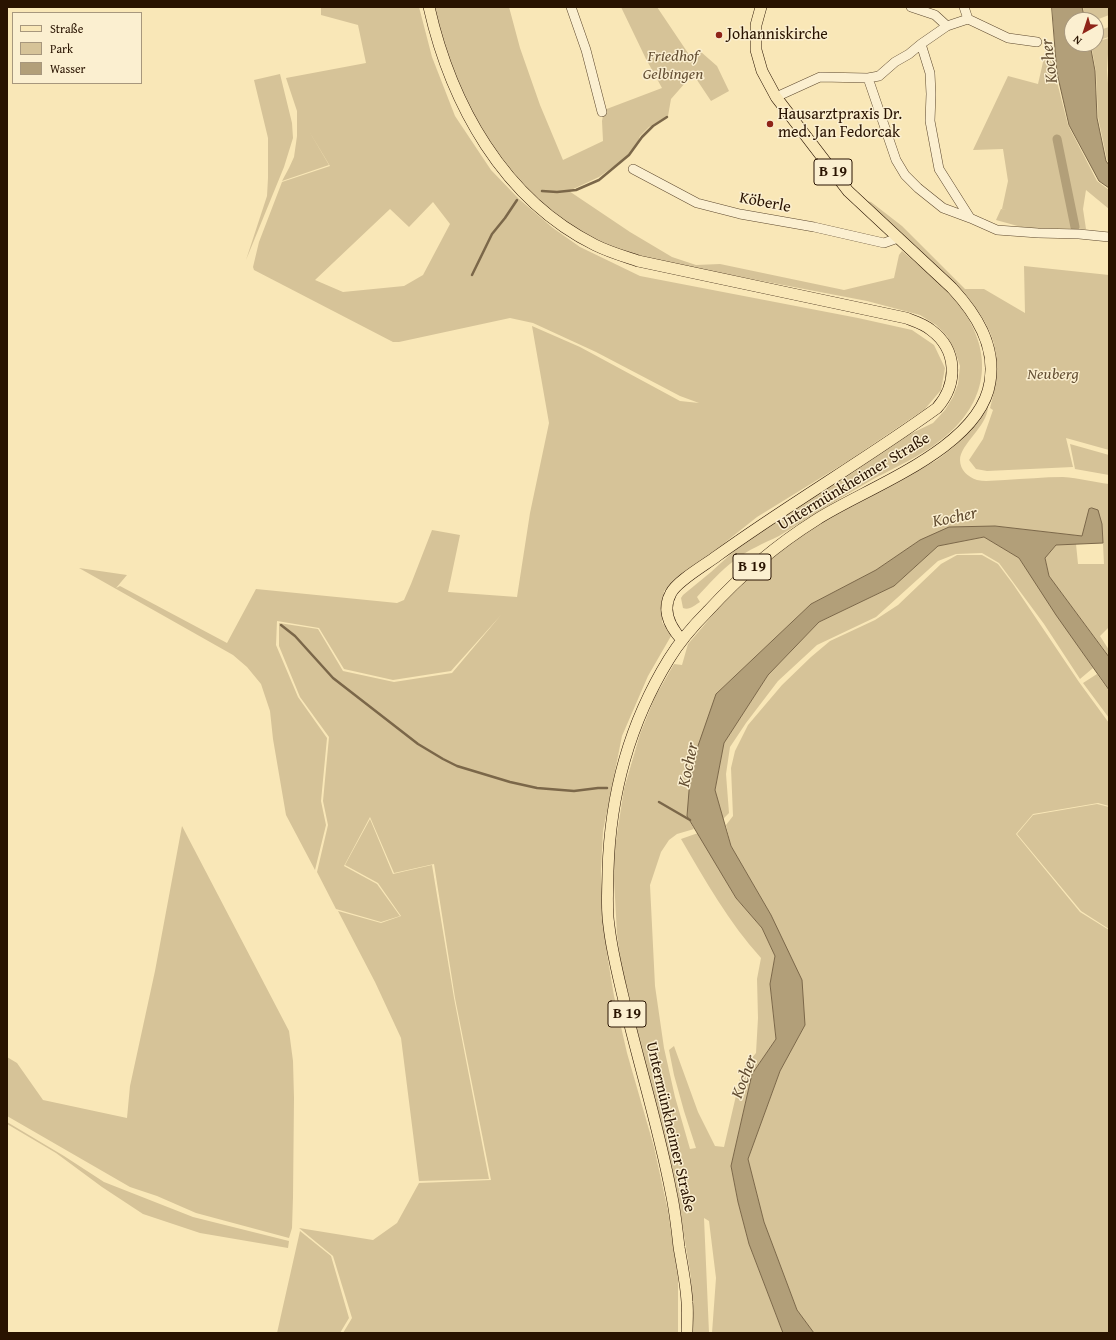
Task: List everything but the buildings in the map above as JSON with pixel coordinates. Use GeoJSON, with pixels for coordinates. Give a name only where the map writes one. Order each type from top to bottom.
{"type":"FeatureCollection","features":[{"type":"Feature","properties":{"kind":"main road"},"geometry":{"type":"LineString","coordinates":[[429,7],[443,60],[449,75],[470,121],[486,147],[527,196],[575,234],[609,251],[638,261],[906,318],[930,329],[946,346],[950,356],[952,367],[950,386],[943,401],[937,408],[746,535],[674,587],[667,602],[667,613],[673,630],[682,640]]}},
{"type":"Feature","properties":{"kind":"main road","name":"Untermünkheimer Straße"},"geometry":{"type":"LineString","coordinates":[[687,1333],[687,1301],[672,1192],[620,982],[608,924],[607,896],[612,817],[624,760],[635,728],[658,677],[682,640],[735,582],[774,549],[818,518],[912,468],[958,435],[977,414],[985,402],[990,387],[992,362],[989,347],[984,334],[968,305],[952,288],[848,191],[776,97],[762,71],[756,50],[756,25],[761,7]]}},
{"type":"Feature","properties":{"kind":"street"},"geometry":{"type":"LineString","coordinates":[[571,7],[586,50],[602,112]]}},
{"type":"Feature","properties":{"kind":"street"},"geometry":{"type":"LineString","coordinates":[[911,7],[935,15],[947,26]]}},
{"type":"Feature","properties":{"kind":"street"},"geometry":{"type":"LineString","coordinates":[[964,7],[968,19]]}},
{"type":"Feature","properties":{"kind":"street"},"geometry":{"type":"LineString","coordinates":[[776,97],[820,77],[868,78],[879,76],[895,62],[909,54],[947,26],[968,19],[1008,38],[1037,42]]}},
{"type":"Feature","properties":{"kind":"street"},"geometry":{"type":"LineString","coordinates":[[921,44],[930,73],[930,120],[939,169],[970,218]]}},
{"type":"Feature","properties":{"kind":"street"},"geometry":{"type":"LineString","coordinates":[[868,78],[896,160],[905,175],[918,188],[943,208],[997,230],[1109,237]]}},
{"type":"Feature","properties":{"kind":"street","name":"Köberle"},"geometry":{"type":"LineString","coordinates":[[633,169],[697,203],[740,214],[814,227],[884,243],[898,238]]}},
{"type":"Feature","properties":{"kind":"green space"},"geometry":{"type":"Polygon","coordinates":[[[321,7],[419,7],[432,57],[455,116],[491,170],[519,199],[553,228],[580,247],[640,276],[858,318],[912,330],[934,345],[945,368],[941,390],[925,409],[848,461],[757,517],[664,591],[662,622],[671,636],[648,676],[622,736],[603,831],[601,869],[607,954],[614,996],[627,1053],[654,1147],[668,1211],[678,1278],[678,1333],[343,1333],[352,1318],[333,1256],[299,1228],[373,1240],[397,1223],[419,1183],[491,1180],[455,998],[434,864],[394,873],[370,817],[344,866],[377,884],[400,916],[381,922],[336,909],[317,872],[328,825],[323,801],[329,737],[300,697],[279,646],[279,623],[318,629],[343,671],[394,682],[452,673],[501,615],[451,671],[393,680],[344,669],[319,628],[277,621],[276,645],[298,697],[327,738],[321,801],[326,825],[315,870],[286,815],[273,739],[270,711],[261,684],[247,667],[233,655],[79,568],[127,575],[116,588],[120,586],[227,643],[256,589],[397,603],[404,600],[432,530],[460,535],[448,592],[517,597],[530,513],[549,423],[532,326],[580,347],[680,401],[699,403],[680,396],[596,352],[533,323],[510,318],[399,342],[393,342],[254,270],[253,267],[259,242],[282,182],[330,166],[309,131],[329,165],[282,181],[294,157],[297,136],[297,111],[286,78],[366,63],[358,25],[321,15],[321,7]],[[433,202],[409,227],[390,209],[315,280],[343,292],[404,286],[423,275],[450,224],[433,202]]]}},
{"type":"Feature","properties":{"kind":"green space","name":"Friedhof Gelbingen"},"geometry":{"type":"Polygon","coordinates":[[[432,7],[509,7],[520,48],[540,105],[563,160],[603,141],[602,121],[604,110],[662,88],[621,7],[657,7],[690,56],[701,52],[717,66],[729,91],[711,101],[693,74],[671,99],[668,116],[649,127],[640,136],[636,147],[624,159],[599,177],[569,191],[630,232],[672,257],[696,265],[720,264],[844,290],[894,278],[899,255],[902,251],[938,282],[955,300],[969,320],[977,338],[982,356],[982,374],[972,406],[962,420],[949,434],[926,451],[870,481],[779,536],[740,556],[720,573],[697,597],[700,602],[690,608],[683,608],[681,598],[683,595],[744,542],[906,436],[933,423],[945,410],[953,397],[958,384],[960,366],[955,351],[947,336],[936,325],[920,315],[867,301],[647,259],[621,251],[597,240],[575,227],[554,212],[517,176],[500,155],[475,118],[456,79],[432,7]]]}},
{"type":"Feature","properties":{"kind":"green space"},"geometry":{"type":"Polygon","coordinates":[[[1083,7],[1109,7],[1109,15],[1104,17],[1104,12],[1084,12],[1083,7]]]}},
{"type":"Feature","properties":{"kind":"green space"},"geometry":{"type":"Polygon","coordinates":[[[1109,27],[1109,37],[1104,38],[1104,29],[1109,27]]]}},
{"type":"Feature","properties":{"kind":"green space"},"geometry":{"type":"Polygon","coordinates":[[[1109,38],[1107,70],[1109,97],[1109,163],[1107,160],[1098,117],[1096,72],[1092,52],[1104,52],[1104,40],[1109,38]]]}},
{"type":"Feature","properties":{"kind":"green space"},"geometry":{"type":"Polygon","coordinates":[[[1053,46],[1055,74],[1068,125],[1097,181],[1109,190],[1109,209],[1086,190],[1083,209],[1086,229],[1025,228],[996,220],[1001,209],[1007,210],[1002,209],[1008,181],[1003,149],[973,150],[1008,76],[1038,84],[1046,49],[1053,46]]]}},
{"type":"Feature","properties":{"kind":"green space"},"geometry":{"type":"Polygon","coordinates":[[[280,74],[292,123],[293,138],[284,167],[246,260],[267,196],[268,178],[268,138],[254,80],[280,74]]]}},
{"type":"Feature","properties":{"kind":"green space","name":"Neuberg"},"geometry":{"type":"Polygon","coordinates":[[[867,201],[871,202],[902,226],[965,289],[984,289],[1025,313],[1024,266],[1109,275],[1109,450],[1066,438],[1073,467],[987,471],[976,469],[969,460],[983,439],[993,410],[990,408],[997,369],[996,352],[989,331],[983,318],[965,295],[867,201]]]}},
{"type":"Feature","properties":{"kind":"green space"},"geometry":{"type":"Polygon","coordinates":[[[987,405],[987,414],[961,454],[961,467],[965,473],[971,477],[977,480],[987,481],[1063,477],[1109,484],[1109,627],[1100,636],[1109,650],[1108,655],[1049,576],[1045,557],[1056,545],[1076,544],[1078,564],[1104,564],[1102,524],[1085,527],[1082,536],[995,526],[920,540],[876,570],[811,604],[716,694],[687,816],[694,829],[677,834],[669,840],[661,852],[650,885],[655,986],[664,1048],[675,1097],[690,1149],[696,1148],[674,1075],[669,1050],[674,1046],[698,1112],[715,1146],[724,1147],[742,1070],[756,1053],[758,1018],[757,979],[761,958],[749,945],[728,916],[681,839],[698,833],[736,898],[762,928],[775,956],[770,984],[776,1039],[752,1074],[731,1166],[738,1202],[749,1244],[783,1333],[712,1333],[716,1278],[709,1221],[704,1218],[709,1333],[692,1333],[691,1278],[677,1192],[621,964],[617,934],[613,860],[624,789],[640,734],[655,697],[674,664],[682,665],[688,644],[724,602],[772,557],[816,526],[937,460],[953,448],[971,430],[987,405]]]}},
{"type":"Feature","properties":{"kind":"green space"},"geometry":{"type":"Polygon","coordinates":[[[1070,444],[1109,455],[1109,475],[1075,469],[1070,444]]]}},
{"type":"Feature","properties":{"kind":"green space"},"geometry":{"type":"Polygon","coordinates":[[[984,537],[1019,558],[1093,668],[1080,679],[1044,624],[999,563],[982,553],[956,554],[938,561],[876,617],[817,645],[778,681],[730,747],[726,774],[729,813],[723,819],[715,790],[724,743],[768,675],[819,622],[894,586],[938,546],[984,537]]]}},
{"type":"Feature","properties":{"kind":"green space"},"geometry":{"type":"Polygon","coordinates":[[[957,555],[982,555],[998,564],[1109,723],[1109,806],[1098,803],[1033,814],[1016,834],[1080,912],[1109,930],[1109,1333],[814,1333],[797,1310],[764,1222],[748,1159],[780,1071],[805,1025],[771,915],[731,846],[726,825],[733,816],[731,768],[735,751],[748,725],[782,685],[811,657],[830,641],[875,620],[898,605],[941,564],[957,555]]]}},
{"type":"Feature","properties":{"kind":"green space"},"geometry":{"type":"Polygon","coordinates":[[[1097,674],[1109,691],[1109,718],[1083,683],[1097,674]]]}},
{"type":"Feature","properties":{"kind":"green space"},"geometry":{"type":"Polygon","coordinates":[[[1097,804],[1109,807],[1109,929],[1081,911],[1017,834],[1033,815],[1097,804]]]}},
{"type":"Feature","properties":{"kind":"green space"},"geometry":{"type":"Polygon","coordinates":[[[370,819],[393,874],[432,865],[454,998],[489,1179],[419,1181],[401,1038],[375,982],[338,911],[381,923],[401,916],[378,883],[345,865],[370,819]]]}},
{"type":"Feature","properties":{"kind":"green space"},"geometry":{"type":"Polygon","coordinates":[[[182,826],[289,1031],[293,1061],[294,1098],[292,1228],[289,1238],[196,1213],[157,1196],[130,1187],[7,1116],[7,1057],[17,1063],[43,1100],[127,1118],[130,1086],[155,971],[182,826]]]}},
{"type":"Feature","properties":{"kind":"green space"},"geometry":{"type":"Polygon","coordinates":[[[7,1122],[104,1182],[193,1217],[289,1241],[288,1248],[200,1233],[143,1214],[102,1187],[56,1153],[7,1124],[7,1122]]]}},
{"type":"Feature","properties":{"kind":"green space"},"geometry":{"type":"Polygon","coordinates":[[[300,1231],[331,1256],[349,1318],[340,1333],[277,1333],[300,1231]]]}},
{"type":"Feature","properties":{"kind":"water"},"geometry":{"type":"Polygon","coordinates":[[[1052,7],[1082,7],[1083,12],[1064,12],[1064,52],[1091,52],[1095,71],[1097,118],[1106,161],[1109,165],[1109,188],[1099,181],[1069,125],[1057,73],[1052,7]]]}},
{"type":"Feature","properties":{"kind":"water"},"geometry":{"type":"Polygon","coordinates":[[[1092,508],[1098,510],[1102,524],[1103,543],[1056,545],[1045,558],[1049,576],[1109,657],[1109,690],[1056,615],[1019,558],[984,537],[938,546],[894,586],[819,622],[768,675],[724,743],[715,790],[731,846],[771,915],[802,980],[805,1025],[780,1071],[748,1159],[764,1222],[797,1310],[814,1333],[783,1333],[749,1244],[738,1202],[731,1166],[752,1074],[776,1039],[770,984],[775,956],[762,928],[736,898],[687,816],[691,766],[716,694],[811,604],[876,570],[920,540],[949,527],[995,526],[1082,536],[1089,509],[1092,508]]]}},
{"type":"Feature","properties":{"kind":"waterway"},"geometry":{"type":"LineString","coordinates":[[542,191],[557,192],[576,190],[599,180],[629,155],[642,137],[653,126],[667,117]]}},
{"type":"Feature","properties":{"kind":"waterway"},"geometry":{"type":"LineString","coordinates":[[1057,139],[1075,227]]}},
{"type":"Feature","properties":{"kind":"waterway"},"geometry":{"type":"LineString","coordinates":[[472,275],[492,234],[517,200]]}},
{"type":"Feature","properties":{"kind":"waterway"},"geometry":{"type":"LineString","coordinates":[[281,625],[295,636],[333,678],[418,744],[443,759],[457,766],[510,782],[537,788],[574,791],[607,788]]}},
{"type":"Feature","properties":{"kind":"waterway"},"geometry":{"type":"LineString","coordinates":[[659,802],[690,820]]}},
{"type":"Feature","properties":{"kind":"place","name":"Johanniskirche"},"geometry":{"type":"Point","coordinates":[719,35]}},
{"type":"Feature","properties":{"kind":"place","name":"Hausarztpraxis Dr. med. Jan Fedorcak"},"geometry":{"type":"Point","coordinates":[770,124]}},
{"type":"Feature","properties":{"kind":"water label","name":"Kocher"},"geometry":{"type":"Point","coordinates":[1050,61]}},
{"type":"Feature","properties":{"kind":"water label","name":"Kocher"},"geometry":{"type":"Point","coordinates":[955,518]}},
{"type":"Feature","properties":{"kind":"water label","name":"Kocher"},"geometry":{"type":"Point","coordinates":[689,765]}},
{"type":"Feature","properties":{"kind":"water label","name":"Kocher"},"geometry":{"type":"Point","coordinates":[745,1077]}}]}
